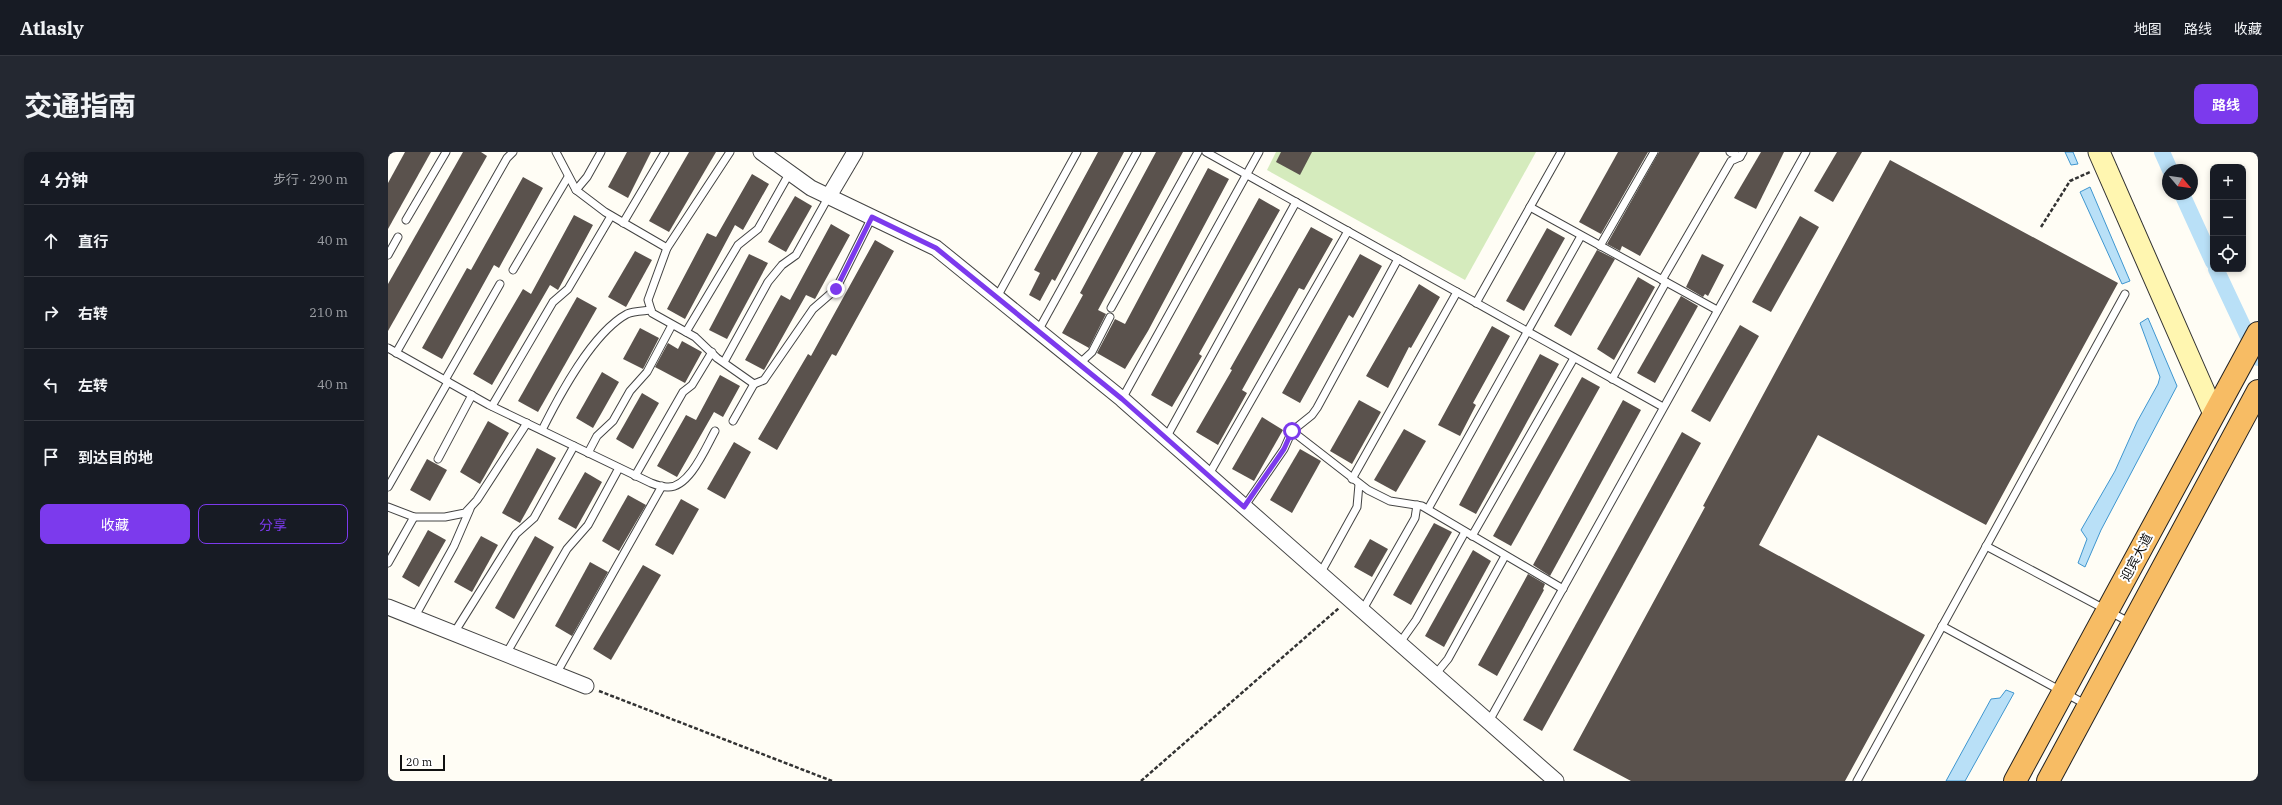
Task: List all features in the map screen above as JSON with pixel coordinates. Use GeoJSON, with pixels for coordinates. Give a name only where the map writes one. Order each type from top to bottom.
{"type":"FeatureCollection","features":[{"type":"Feature","properties":{"kind":"highway","name":"迎宾大道"},"geometry":{"type":"LineString","coordinates":[[2015,781],[2254,341]]}},
{"type":"Feature","properties":{"kind":"highway"},"geometry":{"type":"LineString","coordinates":[[2048,781],[2258,391]]}},
{"type":"Feature","properties":{"kind":"main road"},"geometry":{"type":"LineString","coordinates":[[2102,158],[2214,414]]}},
{"type":"Feature","properties":{"kind":"street"},"geometry":{"type":"LineString","coordinates":[[761,152],[789,174],[811,188],[936,248],[1122,399],[1434,676],[1556,781]]}},
{"type":"Feature","properties":{"kind":"street"},"geometry":{"type":"LineString","coordinates":[[830,196],[856,152]]}},
{"type":"Feature","properties":{"kind":"street"},"geometry":{"type":"LineString","coordinates":[[388,607],[586,686]]}},
{"type":"Feature","properties":{"kind":"lane"},"geometry":{"type":"LineString","coordinates":[[406,220],[446,152]]}},
{"type":"Feature","properties":{"kind":"lane"},"geometry":{"type":"LineString","coordinates":[[396,353],[503,165],[513,152]]}},
{"type":"Feature","properties":{"kind":"lane"},"geometry":{"type":"LineString","coordinates":[[556,152],[576,190],[611,216],[667,248]]}},
{"type":"Feature","properties":{"kind":"lane"},"geometry":{"type":"LineString","coordinates":[[576,190],[587,177],[601,152]]}},
{"type":"Feature","properties":{"kind":"lane"},"geometry":{"type":"LineString","coordinates":[[623,223],[665,152]]}},
{"type":"Feature","properties":{"kind":"lane"},"geometry":{"type":"LineString","coordinates":[[730,152],[667,248],[648,300],[652,313],[696,337],[724,362],[754,384]]}},
{"type":"Feature","properties":{"kind":"lane"},"geometry":{"type":"LineString","coordinates":[[997,297],[1077,152]]}},
{"type":"Feature","properties":{"kind":"lane"},"geometry":{"type":"LineString","coordinates":[[1038,331],[1137,152]]}},
{"type":"Feature","properties":{"kind":"lane"},"geometry":{"type":"LineString","coordinates":[[1111,308],[1198,152]]}},
{"type":"Feature","properties":{"kind":"lane"},"geometry":{"type":"LineString","coordinates":[[1206,152],[1663,407]]}},
{"type":"Feature","properties":{"kind":"lane"},"geometry":{"type":"LineString","coordinates":[[1122,399],[1259,152]]}},
{"type":"Feature","properties":{"kind":"lane"},"geometry":{"type":"LineString","coordinates":[[1476,303],[1561,152]]}},
{"type":"Feature","properties":{"kind":"lane"},"geometry":{"type":"LineString","coordinates":[[1600,246],[1654,152]]}},
{"type":"Feature","properties":{"kind":"lane"},"geometry":{"type":"LineString","coordinates":[[1730,152],[1741,155]]}},
{"type":"Feature","properties":{"kind":"lane"},"geometry":{"type":"LineString","coordinates":[[1488,723],[1806,152]]}},
{"type":"Feature","properties":{"kind":"lane"},"geometry":{"type":"LineString","coordinates":[[1612,379],[1664,281],[1731,161],[1741,155]]}},
{"type":"Feature","properties":{"kind":"lane"},"geometry":{"type":"LineString","coordinates":[[686,332],[693,318],[700,311],[738,245],[758,229],[789,174]]}},
{"type":"Feature","properties":{"kind":"lane"},"geometry":{"type":"LineString","coordinates":[[513,270],[568,177]]}},
{"type":"Feature","properties":{"kind":"lane"},"geometry":{"type":"LineString","coordinates":[[724,362],[768,282],[782,265],[796,255],[830,196]]}},
{"type":"Feature","properties":{"kind":"lane"},"geometry":{"type":"LineString","coordinates":[[1166,438],[1296,202]]}},
{"type":"Feature","properties":{"kind":"lane"},"geometry":{"type":"LineString","coordinates":[[1530,207],[1717,310]]}},
{"type":"Feature","properties":{"kind":"lane"},"geometry":{"type":"LineString","coordinates":[[492,406],[553,302],[568,289],[611,216]]}},
{"type":"Feature","properties":{"kind":"lane"},"geometry":{"type":"LineString","coordinates":[[733,421],[754,384],[764,380],[813,309],[836,289],[872,217]]}},
{"type":"Feature","properties":{"kind":"lane"},"geometry":{"type":"LineString","coordinates":[[1208,476],[1348,231]]}},
{"type":"Feature","properties":{"kind":"lane"},"geometry":{"type":"LineString","coordinates":[[1428,509],[1581,236]]}},
{"type":"Feature","properties":{"kind":"lane"},"geometry":{"type":"LineString","coordinates":[[388,255],[398,237]]}},
{"type":"Feature","properties":{"kind":"lane"},"geometry":{"type":"LineString","coordinates":[[1244,507],[1284,449],[1292,431],[1312,415],[1317,408],[1398,259]]}},
{"type":"Feature","properties":{"kind":"lane"},"geometry":{"type":"LineString","coordinates":[[388,487],[500,284]]}},
{"type":"Feature","properties":{"kind":"lane"},"geometry":{"type":"LineString","coordinates":[[1352,478],[1457,292]]}},
{"type":"Feature","properties":{"kind":"lane"},"geometry":{"type":"LineString","coordinates":[[1857,781],[2125,294]]}},
{"type":"Feature","properties":{"kind":"lane"},"geometry":{"type":"LineString","coordinates":[[542,430],[562,389],[591,349],[606,332],[628,313],[651,310]]}},
{"type":"Feature","properties":{"kind":"lane"},"geometry":{"type":"LineString","coordinates":[[1079,364],[1092,352],[1110,317]]}},
{"type":"Feature","properties":{"kind":"lane"},"geometry":{"type":"LineString","coordinates":[[588,453],[597,436],[612,421],[630,391],[647,372],[672,325]]}},
{"type":"Feature","properties":{"kind":"lane"},"geometry":{"type":"LineString","coordinates":[[388,348],[492,406],[635,476],[668,488],[678,485],[688,478],[715,431]]}},
{"type":"Feature","properties":{"kind":"lane"},"geometry":{"type":"LineString","coordinates":[[635,476],[683,392],[692,385],[712,352]]}},
{"type":"Feature","properties":{"kind":"lane"},"geometry":{"type":"LineString","coordinates":[[1398,644],[1416,620],[1574,358]]}},
{"type":"Feature","properties":{"kind":"lane"},"geometry":{"type":"LineString","coordinates":[[438,459],[472,395]]}},
{"type":"Feature","properties":{"kind":"lane"},"geometry":{"type":"LineString","coordinates":[[388,507],[414,517],[445,517],[465,513],[477,500],[527,423]]}},
{"type":"Feature","properties":{"kind":"lane"},"geometry":{"type":"LineString","coordinates":[[1292,431],[1359,484],[1390,501],[1418,505],[1428,509],[1563,589]]}},
{"type":"Feature","properties":{"kind":"lane"},"geometry":{"type":"LineString","coordinates":[[454,633],[516,534],[534,518],[574,446]]}},
{"type":"Feature","properties":{"kind":"lane"},"geometry":{"type":"LineString","coordinates":[[506,654],[567,549],[588,525],[619,468]]}},
{"type":"Feature","properties":{"kind":"lane"},"geometry":{"type":"LineString","coordinates":[[1320,575],[1357,507],[1359,484]]}},
{"type":"Feature","properties":{"kind":"lane"},"geometry":{"type":"LineString","coordinates":[[556,674],[662,486]]}},
{"type":"Feature","properties":{"kind":"lane"},"geometry":{"type":"LineString","coordinates":[[414,618],[454,546],[472,505]]}},
{"type":"Feature","properties":{"kind":"lane"},"geometry":{"type":"LineString","coordinates":[[1361,611],[1415,518],[1418,505]]}},
{"type":"Feature","properties":{"kind":"lane"},"geometry":{"type":"LineString","coordinates":[[388,563],[414,517]]}},
{"type":"Feature","properties":{"kind":"lane"},"geometry":{"type":"LineString","coordinates":[[1986,546],[2133,624]]}},
{"type":"Feature","properties":{"kind":"lane"},"geometry":{"type":"LineString","coordinates":[[1434,676],[1448,658],[1505,556]]}},
{"type":"Feature","properties":{"kind":"lane"},"geometry":{"type":"LineString","coordinates":[[1942,626],[2088,706]]}},
{"type":"Feature","properties":{"kind":"path"},"geometry":{"type":"LineString","coordinates":[[2041,227],[2070,181],[2102,158]]}},
{"type":"Feature","properties":{"kind":"path"},"geometry":{"type":"LineString","coordinates":[[1141,781],[1348,600]]}},
{"type":"Feature","properties":{"kind":"path"},"geometry":{"type":"LineString","coordinates":[[586,686],[832,781]]}},
{"type":"Feature","properties":{"kind":"green space"},"geometry":{"type":"Polygon","coordinates":[[[1276,152],[1536,152],[1465,280],[1267,170],[1276,152]]]}},
{"type":"Feature","properties":{"kind":"water"},"geometry":{"type":"Polygon","coordinates":[[[2065,152],[2073,152],[2078,164],[2071,165],[2065,152]]]}},
{"type":"Feature","properties":{"kind":"water"},"geometry":{"type":"Polygon","coordinates":[[[2090,187],[2130,281],[2122,284],[2080,192],[2090,187]]]}},
{"type":"Feature","properties":{"kind":"water"},"geometry":{"type":"Polygon","coordinates":[[[2148,318],[2177,386],[2101,530],[2085,567],[2078,563],[2087,539],[2081,530],[2115,471],[2137,422],[2158,384],[2160,377],[2140,323],[2148,318]]]}},
{"type":"Feature","properties":{"kind":"water"},"geometry":{"type":"Polygon","coordinates":[[[2006,690],[2014,693],[1965,781],[1946,781],[1991,699],[2000,698],[2006,690]]]}},
{"type":"Feature","properties":{"kind":"building"},"geometry":{"type":"Polygon","coordinates":[[[405,152],[431,152],[388,229],[388,183],[405,152]]]}},
{"type":"Feature","properties":{"kind":"building"},"geometry":{"type":"Polygon","coordinates":[[[463,152],[481,152],[487,156],[388,331],[388,284],[463,152]]]}},
{"type":"Feature","properties":{"kind":"building"},"geometry":{"type":"Polygon","coordinates":[[[627,152],[651,152],[628,198],[608,187],[627,152]]]}},
{"type":"Feature","properties":{"kind":"building"},"geometry":{"type":"Polygon","coordinates":[[[689,152],[716,152],[669,232],[649,221],[689,152]]]}},
{"type":"Feature","properties":{"kind":"building"},"geometry":{"type":"Polygon","coordinates":[[[1098,152],[1124,152],[1055,281],[1052,279],[1040,301],[1029,295],[1040,273],[1034,270],[1098,152]]]}},
{"type":"Feature","properties":{"kind":"building"},"geometry":{"type":"Polygon","coordinates":[[[1156,152],[1183,152],[1098,310],[1106,314],[1089,348],[1062,333],[1083,295],[1080,293],[1156,152]]]}},
{"type":"Feature","properties":{"kind":"building"},"geometry":{"type":"Polygon","coordinates":[[[1281,152],[1312,152],[1300,175],[1276,162],[1281,152]]]}},
{"type":"Feature","properties":{"kind":"building"},"geometry":{"type":"Polygon","coordinates":[[[1618,152],[1648,152],[1601,234],[1579,222],[1618,152]]]}},
{"type":"Feature","properties":{"kind":"building"},"geometry":{"type":"Polygon","coordinates":[[[1659,152],[1700,152],[1640,256],[1622,246],[1620,251],[1607,244],[1659,152]]]}},
{"type":"Feature","properties":{"kind":"building"},"geometry":{"type":"Polygon","coordinates":[[[1761,152],[1784,152],[1756,209],[1734,198],[1761,152]]]}},
{"type":"Feature","properties":{"kind":"building"},"geometry":{"type":"Polygon","coordinates":[[[1837,152],[1862,152],[1833,202],[1814,191],[1837,152]]]}},
{"type":"Feature","properties":{"kind":"building"},"geometry":{"type":"Polygon","coordinates":[[[1890,160],[2118,283],[1986,525],[1818,435],[1759,545],[1925,635],[1845,781],[1631,781],[1573,750],[1705,507],[1703,506],[1890,160]]]}},
{"type":"Feature","properties":{"kind":"building"},"geometry":{"type":"Polygon","coordinates":[[[1208,168],[1229,179],[1148,331],[1125,369],[1097,353],[1115,319],[1125,324],[1208,168]]]}},
{"type":"Feature","properties":{"kind":"building"},"geometry":{"type":"Polygon","coordinates":[[[752,174],[769,184],[743,230],[735,225],[685,319],[667,309],[707,233],[716,237],[752,174]]]}},
{"type":"Feature","properties":{"kind":"building"},"geometry":{"type":"Polygon","coordinates":[[[523,177],[543,188],[499,268],[494,265],[442,359],[422,348],[467,268],[471,270],[523,177]]]}},
{"type":"Feature","properties":{"kind":"building"},"geometry":{"type":"Polygon","coordinates":[[[795,196],[812,206],[786,252],[768,242],[795,196]]]}},
{"type":"Feature","properties":{"kind":"building"},"geometry":{"type":"Polygon","coordinates":[[[1259,198],[1280,210],[1199,354],[1202,356],[1172,407],[1151,395],[1259,198]]]}},
{"type":"Feature","properties":{"kind":"building"},"geometry":{"type":"Polygon","coordinates":[[[574,215],[593,225],[558,290],[550,285],[492,385],[473,374],[523,289],[531,294],[574,215]]]}},
{"type":"Feature","properties":{"kind":"building"},"geometry":{"type":"Polygon","coordinates":[[[1800,216],[1819,227],[1771,312],[1752,302],[1800,216]]]}},
{"type":"Feature","properties":{"kind":"building"},"geometry":{"type":"Polygon","coordinates":[[[831,224],[850,235],[815,299],[806,295],[764,370],[745,360],[781,295],[790,300],[831,224]]]}},
{"type":"Feature","properties":{"kind":"building"},"geometry":{"type":"Polygon","coordinates":[[[1311,227],[1333,239],[1304,290],[1299,288],[1242,390],[1247,393],[1218,445],[1196,432],[1311,227]]]}},
{"type":"Feature","properties":{"kind":"building"},"geometry":{"type":"Polygon","coordinates":[[[1547,228],[1565,238],[1524,311],[1506,301],[1547,228]]]}},
{"type":"Feature","properties":{"kind":"building"},"geometry":{"type":"Polygon","coordinates":[[[875,240],[894,251],[836,356],[832,354],[777,450],[758,439],[808,354],[811,356],[875,240]]]}},
{"type":"Feature","properties":{"kind":"building"},"geometry":{"type":"Polygon","coordinates":[[[1597,250],[1615,259],[1571,336],[1554,326],[1597,250]]]}},
{"type":"Feature","properties":{"kind":"building"},"geometry":{"type":"Polygon","coordinates":[[[635,251],[652,260],[626,307],[608,297],[635,251]]]}},
{"type":"Feature","properties":{"kind":"building"},"geometry":{"type":"Polygon","coordinates":[[[749,254],[768,263],[727,339],[709,330],[749,254]]]}},
{"type":"Feature","properties":{"kind":"building"},"geometry":{"type":"Polygon","coordinates":[[[1360,254],[1382,266],[1353,318],[1349,315],[1300,403],[1282,393],[1360,254]]]}},
{"type":"Feature","properties":{"kind":"building"},"geometry":{"type":"Polygon","coordinates":[[[1702,254],[1724,265],[1708,296],[1705,294],[1703,297],[1686,287],[1702,254]]]}},
{"type":"Feature","properties":{"kind":"building"},"geometry":{"type":"Polygon","coordinates":[[[1638,277],[1655,287],[1614,360],[1597,349],[1638,277]]]}},
{"type":"Feature","properties":{"kind":"building"},"geometry":{"type":"Polygon","coordinates":[[[1419,284],[1440,297],[1411,348],[1409,347],[1388,388],[1366,376],[1419,284]]]}},
{"type":"Feature","properties":{"kind":"building"},"geometry":{"type":"Polygon","coordinates":[[[1681,296],[1698,306],[1655,383],[1637,373],[1681,296]]]}},
{"type":"Feature","properties":{"kind":"building"},"geometry":{"type":"Polygon","coordinates":[[[577,297],[597,308],[538,412],[518,401],[577,297]]]}},
{"type":"Feature","properties":{"kind":"building"},"geometry":{"type":"Polygon","coordinates":[[[1740,325],[1759,336],[1710,422],[1691,411],[1740,325]]]}},
{"type":"Feature","properties":{"kind":"building"},"geometry":{"type":"Polygon","coordinates":[[[1492,326],[1510,336],[1473,403],[1476,405],[1460,436],[1438,425],[1492,326]]]}},
{"type":"Feature","properties":{"kind":"building"},"geometry":{"type":"Polygon","coordinates":[[[640,328],[659,338],[643,369],[623,359],[640,328]]]}},
{"type":"Feature","properties":{"kind":"building"},"geometry":{"type":"Polygon","coordinates":[[[682,341],[702,352],[685,383],[655,367],[668,343],[678,349],[682,341]]]}},
{"type":"Feature","properties":{"kind":"building"},"geometry":{"type":"Polygon","coordinates":[[[1540,354],[1559,364],[1476,514],[1459,505],[1540,354]]]}},
{"type":"Feature","properties":{"kind":"building"},"geometry":{"type":"Polygon","coordinates":[[[602,372],[619,382],[593,428],[576,418],[602,372]]]}},
{"type":"Feature","properties":{"kind":"building"},"geometry":{"type":"Polygon","coordinates":[[[720,375],[740,386],[723,417],[714,412],[677,477],[657,466],[686,415],[696,420],[720,375]]]}},
{"type":"Feature","properties":{"kind":"building"},"geometry":{"type":"Polygon","coordinates":[[[1582,377],[1600,387],[1511,546],[1493,536],[1582,377]]]}},
{"type":"Feature","properties":{"kind":"building"},"geometry":{"type":"Polygon","coordinates":[[[642,393],[659,403],[633,449],[616,439],[642,393]]]}},
{"type":"Feature","properties":{"kind":"building"},"geometry":{"type":"Polygon","coordinates":[[[1359,400],[1381,412],[1352,464],[1330,451],[1359,400]]]}},
{"type":"Feature","properties":{"kind":"building"},"geometry":{"type":"Polygon","coordinates":[[[1623,400],[1641,410],[1550,576],[1533,565],[1623,400]]]}},
{"type":"Feature","properties":{"kind":"building"},"geometry":{"type":"Polygon","coordinates":[[[1262,417],[1283,430],[1254,481],[1232,469],[1262,417]]]}},
{"type":"Feature","properties":{"kind":"building"},"geometry":{"type":"Polygon","coordinates":[[[488,421],[509,433],[480,484],[460,472],[488,421]]]}},
{"type":"Feature","properties":{"kind":"building"},"geometry":{"type":"Polygon","coordinates":[[[1404,429],[1426,441],[1396,492],[1374,480],[1404,429]]]}},
{"type":"Feature","properties":{"kind":"building"},"geometry":{"type":"Polygon","coordinates":[[[1682,432],[1701,443],[1542,731],[1523,720],[1682,432]]]}},
{"type":"Feature","properties":{"kind":"building"},"geometry":{"type":"Polygon","coordinates":[[[734,442],[751,452],[725,499],[707,489],[734,442]]]}},
{"type":"Feature","properties":{"kind":"building"},"geometry":{"type":"Polygon","coordinates":[[[537,448],[556,458],[520,523],[502,513],[537,448]]]}},
{"type":"Feature","properties":{"kind":"building"},"geometry":{"type":"Polygon","coordinates":[[[1300,449],[1321,461],[1292,513],[1270,500],[1300,449]]]}},
{"type":"Feature","properties":{"kind":"building"},"geometry":{"type":"Polygon","coordinates":[[[427,459],[447,470],[430,501],[410,490],[427,459]]]}},
{"type":"Feature","properties":{"kind":"building"},"geometry":{"type":"Polygon","coordinates":[[[585,472],[602,482],[576,529],[558,519],[585,472]]]}},
{"type":"Feature","properties":{"kind":"building"},"geometry":{"type":"Polygon","coordinates":[[[628,495],[646,505],[619,551],[602,541],[628,495]]]}},
{"type":"Feature","properties":{"kind":"building"},"geometry":{"type":"Polygon","coordinates":[[[681,499],[699,509],[673,555],[655,545],[681,499]]]}},
{"type":"Feature","properties":{"kind":"building"},"geometry":{"type":"Polygon","coordinates":[[[1434,523],[1452,532],[1411,605],[1393,595],[1434,523]]]}},
{"type":"Feature","properties":{"kind":"building"},"geometry":{"type":"Polygon","coordinates":[[[428,530],[446,540],[419,587],[402,577],[428,530]]]}},
{"type":"Feature","properties":{"kind":"building"},"geometry":{"type":"Polygon","coordinates":[[[481,536],[498,545],[472,592],[454,582],[481,536]]]}},
{"type":"Feature","properties":{"kind":"building"},"geometry":{"type":"Polygon","coordinates":[[[535,536],[554,547],[514,619],[495,608],[535,536]]]}},
{"type":"Feature","properties":{"kind":"building"},"geometry":{"type":"Polygon","coordinates":[[[1370,539],[1388,549],[1372,577],[1354,567],[1370,539]]]}},
{"type":"Feature","properties":{"kind":"building"},"geometry":{"type":"Polygon","coordinates":[[[1473,550],[1491,561],[1444,647],[1425,636],[1473,550]]]}},
{"type":"Feature","properties":{"kind":"building"},"geometry":{"type":"Polygon","coordinates":[[[590,562],[608,572],[572,636],[555,626],[590,562]]]}},
{"type":"Feature","properties":{"kind":"building"},"geometry":{"type":"Polygon","coordinates":[[[643,565],[661,575],[611,660],[593,649],[643,565]]]}},
{"type":"Feature","properties":{"kind":"building"},"geometry":{"type":"Polygon","coordinates":[[[1528,574],[1545,584],[1544,590],[1497,676],[1478,665],[1528,574]]]}},
{"type":"Feature","properties":{"kind":"waterway"},"geometry":{"type":"LineString","coordinates":[[2162,152],[2167,164]]}},
{"type":"Feature","properties":{"kind":"waterway"},"geometry":{"type":"LineString","coordinates":[[2185,200],[2210,255]]}},
{"type":"Feature","properties":{"kind":"waterway"},"geometry":{"type":"LineString","coordinates":[[2217,272],[2258,358]]}},
{"type":"Feature","properties":{"kind":"route"},"geometry":{"type":"LineString","coordinates":[[836,289],[872,217],[936,248],[1122,399],[1244,507],[1284,449],[1292,431]]}}]}
